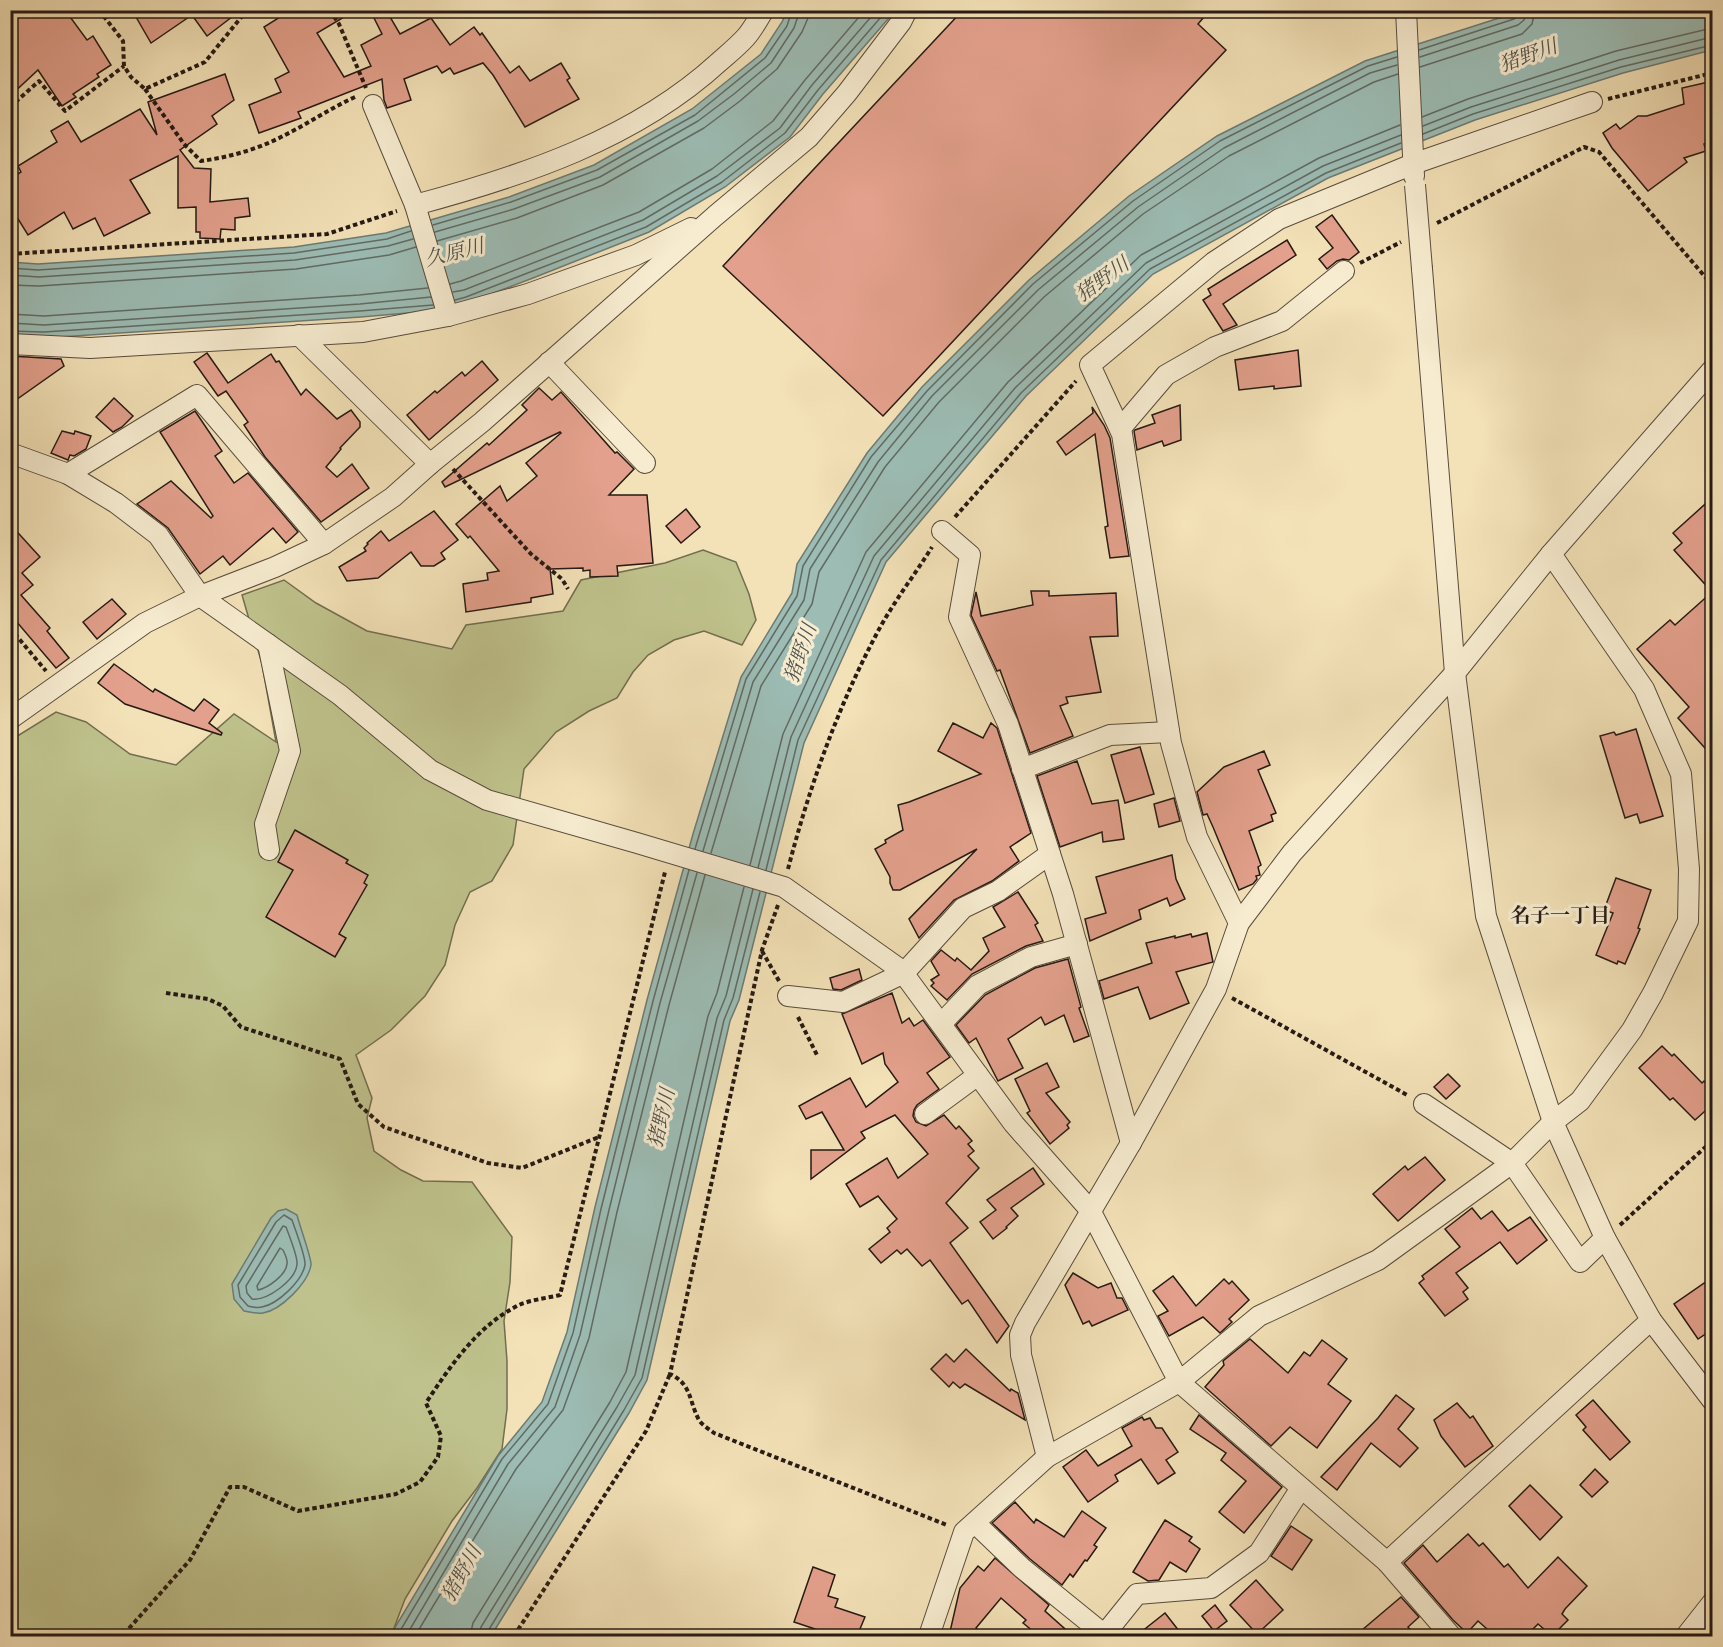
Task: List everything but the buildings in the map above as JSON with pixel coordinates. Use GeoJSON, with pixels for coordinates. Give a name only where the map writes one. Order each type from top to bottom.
{"type":"FeatureCollection","features":[{"type":"Feature","properties":{"kind":"street"},"geometry":{"type":"LineString","coordinates":[[415,205],[531,170],[606,139],[673,98],[703,76],[746,37],[764,10]]}},
{"type":"Feature","properties":{"kind":"street"},"geometry":{"type":"LineString","coordinates":[[10,719],[146,623],[201,596],[275,567],[324,544],[393,497],[808,137],[847,93],[901,22],[907,10]]}},
{"type":"Feature","properties":{"kind":"street"},"geometry":{"type":"LineString","coordinates":[[1406,10],[1413,164],[1455,673],[1486,916],[1553,1122],[1605,1238],[1651,1320],[1713,1400]]}},
{"type":"Feature","properties":{"kind":"street"},"geometry":{"type":"LineString","coordinates":[[370,98],[415,205],[448,316]]}},
{"type":"Feature","properties":{"kind":"street"},"geometry":{"type":"LineString","coordinates":[[1239,923],[1197,837],[1169,732],[1120,429],[1090,365],[1214,262],[1279,219],[1413,164],[1592,102]]}},
{"type":"Feature","properties":{"kind":"street"},"geometry":{"type":"LineString","coordinates":[[10,344],[90,348],[363,332],[448,316],[528,294],[636,255],[715,216]]}},
{"type":"Feature","properties":{"kind":"street"},"geometry":{"type":"LineString","coordinates":[[1120,429],[1166,375],[1215,347],[1282,321],[1344,271]]}},
{"type":"Feature","properties":{"kind":"street"},"geometry":{"type":"LineString","coordinates":[[299,335],[435,460]]}},
{"type":"Feature","properties":{"kind":"street"},"geometry":{"type":"LineString","coordinates":[[549,362],[645,463]]}},
{"type":"Feature","properties":{"kind":"street"},"geometry":{"type":"LineString","coordinates":[[1047,1457],[1021,1355],[1020,1335],[1090,1210],[1131,1143],[1216,989],[1239,923],[1292,853],[1455,673],[1551,554],[1713,370]]}},
{"type":"Feature","properties":{"kind":"street"},"geometry":{"type":"LineString","coordinates":[[68,474],[197,395],[324,544]]}},
{"type":"Feature","properties":{"kind":"street"},"geometry":{"type":"LineString","coordinates":[[10,453],[68,474],[116,503],[158,535],[201,596],[340,695],[430,770],[487,800],[779,886],[904,973],[1014,1124],[1090,1210],[1179,1382],[1387,1562],[1451,1636]]}},
{"type":"Feature","properties":{"kind":"street"},"geometry":{"type":"LineString","coordinates":[[942,531],[970,555],[959,617],[1008,724],[1077,944],[1131,1143]]}},
{"type":"Feature","properties":{"kind":"street"},"geometry":{"type":"LineString","coordinates":[[929,1636],[970,1527],[1047,1457],[1179,1382],[1259,1316],[1378,1260],[1512,1163],[1553,1122],[1580,1101],[1632,1030],[1688,921],[1689,869],[1681,774],[1644,689],[1551,554]]}},
{"type":"Feature","properties":{"kind":"street"},"geometry":{"type":"LineString","coordinates":[[268,644],[290,751],[265,824],[269,849]]}},
{"type":"Feature","properties":{"kind":"street"},"geometry":{"type":"LineString","coordinates":[[1022,769],[1110,735],[1169,732]]}},
{"type":"Feature","properties":{"kind":"street"},"geometry":{"type":"LineString","coordinates":[[788,996],[843,1002],[904,973],[963,908],[998,891],[1050,854]]}},
{"type":"Feature","properties":{"kind":"street"},"geometry":{"type":"LineString","coordinates":[[940,1024],[978,985],[1031,957],[1077,944]]}},
{"type":"Feature","properties":{"kind":"street"},"geometry":{"type":"LineString","coordinates":[[925,1114],[978,1075]]}},
{"type":"Feature","properties":{"kind":"street"},"geometry":{"type":"LineString","coordinates":[[1424,1104],[1512,1163],[1580,1262],[1605,1238]]}},
{"type":"Feature","properties":{"kind":"street"},"geometry":{"type":"LineString","coordinates":[[1387,1562],[1651,1320]]}},
{"type":"Feature","properties":{"kind":"street"},"geometry":{"type":"LineString","coordinates":[[970,1527],[1105,1636],[1137,1594],[1211,1588],[1259,1553],[1301,1488]]}},
{"type":"Feature","properties":{"kind":"street"},"geometry":{"type":"LineString","coordinates":[[1686,1636],[1713,1603]]}},
{"type":"Feature","properties":{"kind":"path"},"geometry":{"type":"LineString","coordinates":[[99,10],[123,41],[124,66],[131,77],[145,89],[184,144],[201,161],[227,158],[284,136],[328,110],[370,98],[339,24],[330,10]]}},
{"type":"Feature","properties":{"kind":"path"},"geometry":{"type":"LineString","coordinates":[[145,89],[205,63],[247,10]]}},
{"type":"Feature","properties":{"kind":"path"},"geometry":{"type":"LineString","coordinates":[[10,107],[39,81],[65,111],[124,66]]}},
{"type":"Feature","properties":{"kind":"path"},"geometry":{"type":"LineString","coordinates":[[1592,102],[1713,73]]}},
{"type":"Feature","properties":{"kind":"path"},"geometry":{"type":"LineString","coordinates":[[1432,226],[1584,147],[1599,152],[1713,285]]}},
{"type":"Feature","properties":{"kind":"path"},"geometry":{"type":"LineString","coordinates":[[10,254],[327,234],[415,205]]}},
{"type":"Feature","properties":{"kind":"path"},"geometry":{"type":"LineString","coordinates":[[1344,271],[1402,241]]}},
{"type":"Feature","properties":{"kind":"path"},"geometry":{"type":"LineString","coordinates":[[514,1636],[646,1431],[670,1374],[762,950],[779,886],[803,811],[836,724],[876,634],[942,531],[1090,365]]}},
{"type":"Feature","properties":{"kind":"path"},"geometry":{"type":"LineString","coordinates":[[435,460],[531,554],[562,579],[568,589]]}},
{"type":"Feature","properties":{"kind":"path"},"geometry":{"type":"LineString","coordinates":[[10,628],[58,685]]}},
{"type":"Feature","properties":{"kind":"path"},"geometry":{"type":"LineString","coordinates":[[124,1634],[190,1560],[230,1487],[244,1487],[298,1511],[396,1494],[420,1482],[438,1457],[441,1436],[426,1403],[452,1362],[484,1329],[520,1305],[560,1295],[670,854]]}},
{"type":"Feature","properties":{"kind":"path"},"geometry":{"type":"LineString","coordinates":[[1216,989],[1424,1104]]}},
{"type":"Feature","properties":{"kind":"path"},"geometry":{"type":"LineString","coordinates":[[166,993],[208,999],[223,1006],[241,1027],[340,1059],[358,1104],[384,1127],[488,1163],[522,1168],[599,1137]]}},
{"type":"Feature","properties":{"kind":"path"},"geometry":{"type":"LineString","coordinates":[[1605,1238],[1713,1141]]}},
{"type":"Feature","properties":{"kind":"path"},"geometry":{"type":"LineString","coordinates":[[670,1374],[680,1379],[687,1389],[700,1422],[714,1433],[970,1527]]}},
{"type":"Feature","properties":{"kind":"green space"},"geometry":{"type":"Polygon","coordinates":[[[703,550],[736,562],[749,594],[756,620],[742,645],[704,631],[674,640],[648,655],[633,672],[617,698],[589,711],[556,732],[524,769],[513,845],[492,881],[470,892],[455,925],[445,965],[425,996],[391,1030],[356,1055],[372,1098],[367,1118],[374,1151],[401,1170],[423,1181],[472,1182],[512,1237],[510,1282],[504,1321],[507,1409],[502,1449],[452,1521],[405,1599],[391,1636],[11,1636],[11,740],[56,712],[86,722],[130,754],[176,765],[234,714],[276,742],[262,664],[242,595],[284,580],[316,603],[367,631],[452,649],[466,625],[563,611],[581,580],[665,563],[703,550]]]}},
{"type":"Feature","properties":{"kind":"water","name":"久原川"},"geometry":{"type":"Polygon","coordinates":[[[787,11],[895,11],[823,94],[790,137],[725,187],[649,232],[467,303],[419,312],[44,338],[11,336],[10,262],[38,264],[294,247],[386,233],[509,197],[594,165],[692,109],[761,54],[787,11]]]}},
{"type":"Feature","properties":{"kind":"water","name":"猪野川"},"geometry":{"type":"Polygon","coordinates":[[[1521,11],[1712,11],[1712,50],[1623,73],[1475,120],[1328,178],[1153,274],[1026,396],[886,562],[804,743],[739,1000],[730,1021],[647,1380],[629,1413],[491,1636],[392,1636],[394,1629],[498,1456],[542,1402],[567,1332],[595,1207],[647,1000],[693,834],[741,677],[792,593],[797,564],[867,453],[922,387],[1029,280],[1129,196],[1217,136],[1365,61],[1521,11]]]}},
{"type":"Feature","properties":{"kind":"water"},"geometry":{"type":"Polygon","coordinates":[[[286,1209],[297,1215],[311,1261],[309,1272],[293,1295],[278,1307],[263,1313],[244,1311],[234,1299],[232,1284],[271,1218],[278,1211],[286,1209]]]}},
{"type":"Feature","properties":{"kind":"district","name":"名子一丁目"},"geometry":{"type":"Point","coordinates":[1560,915]}}]}
